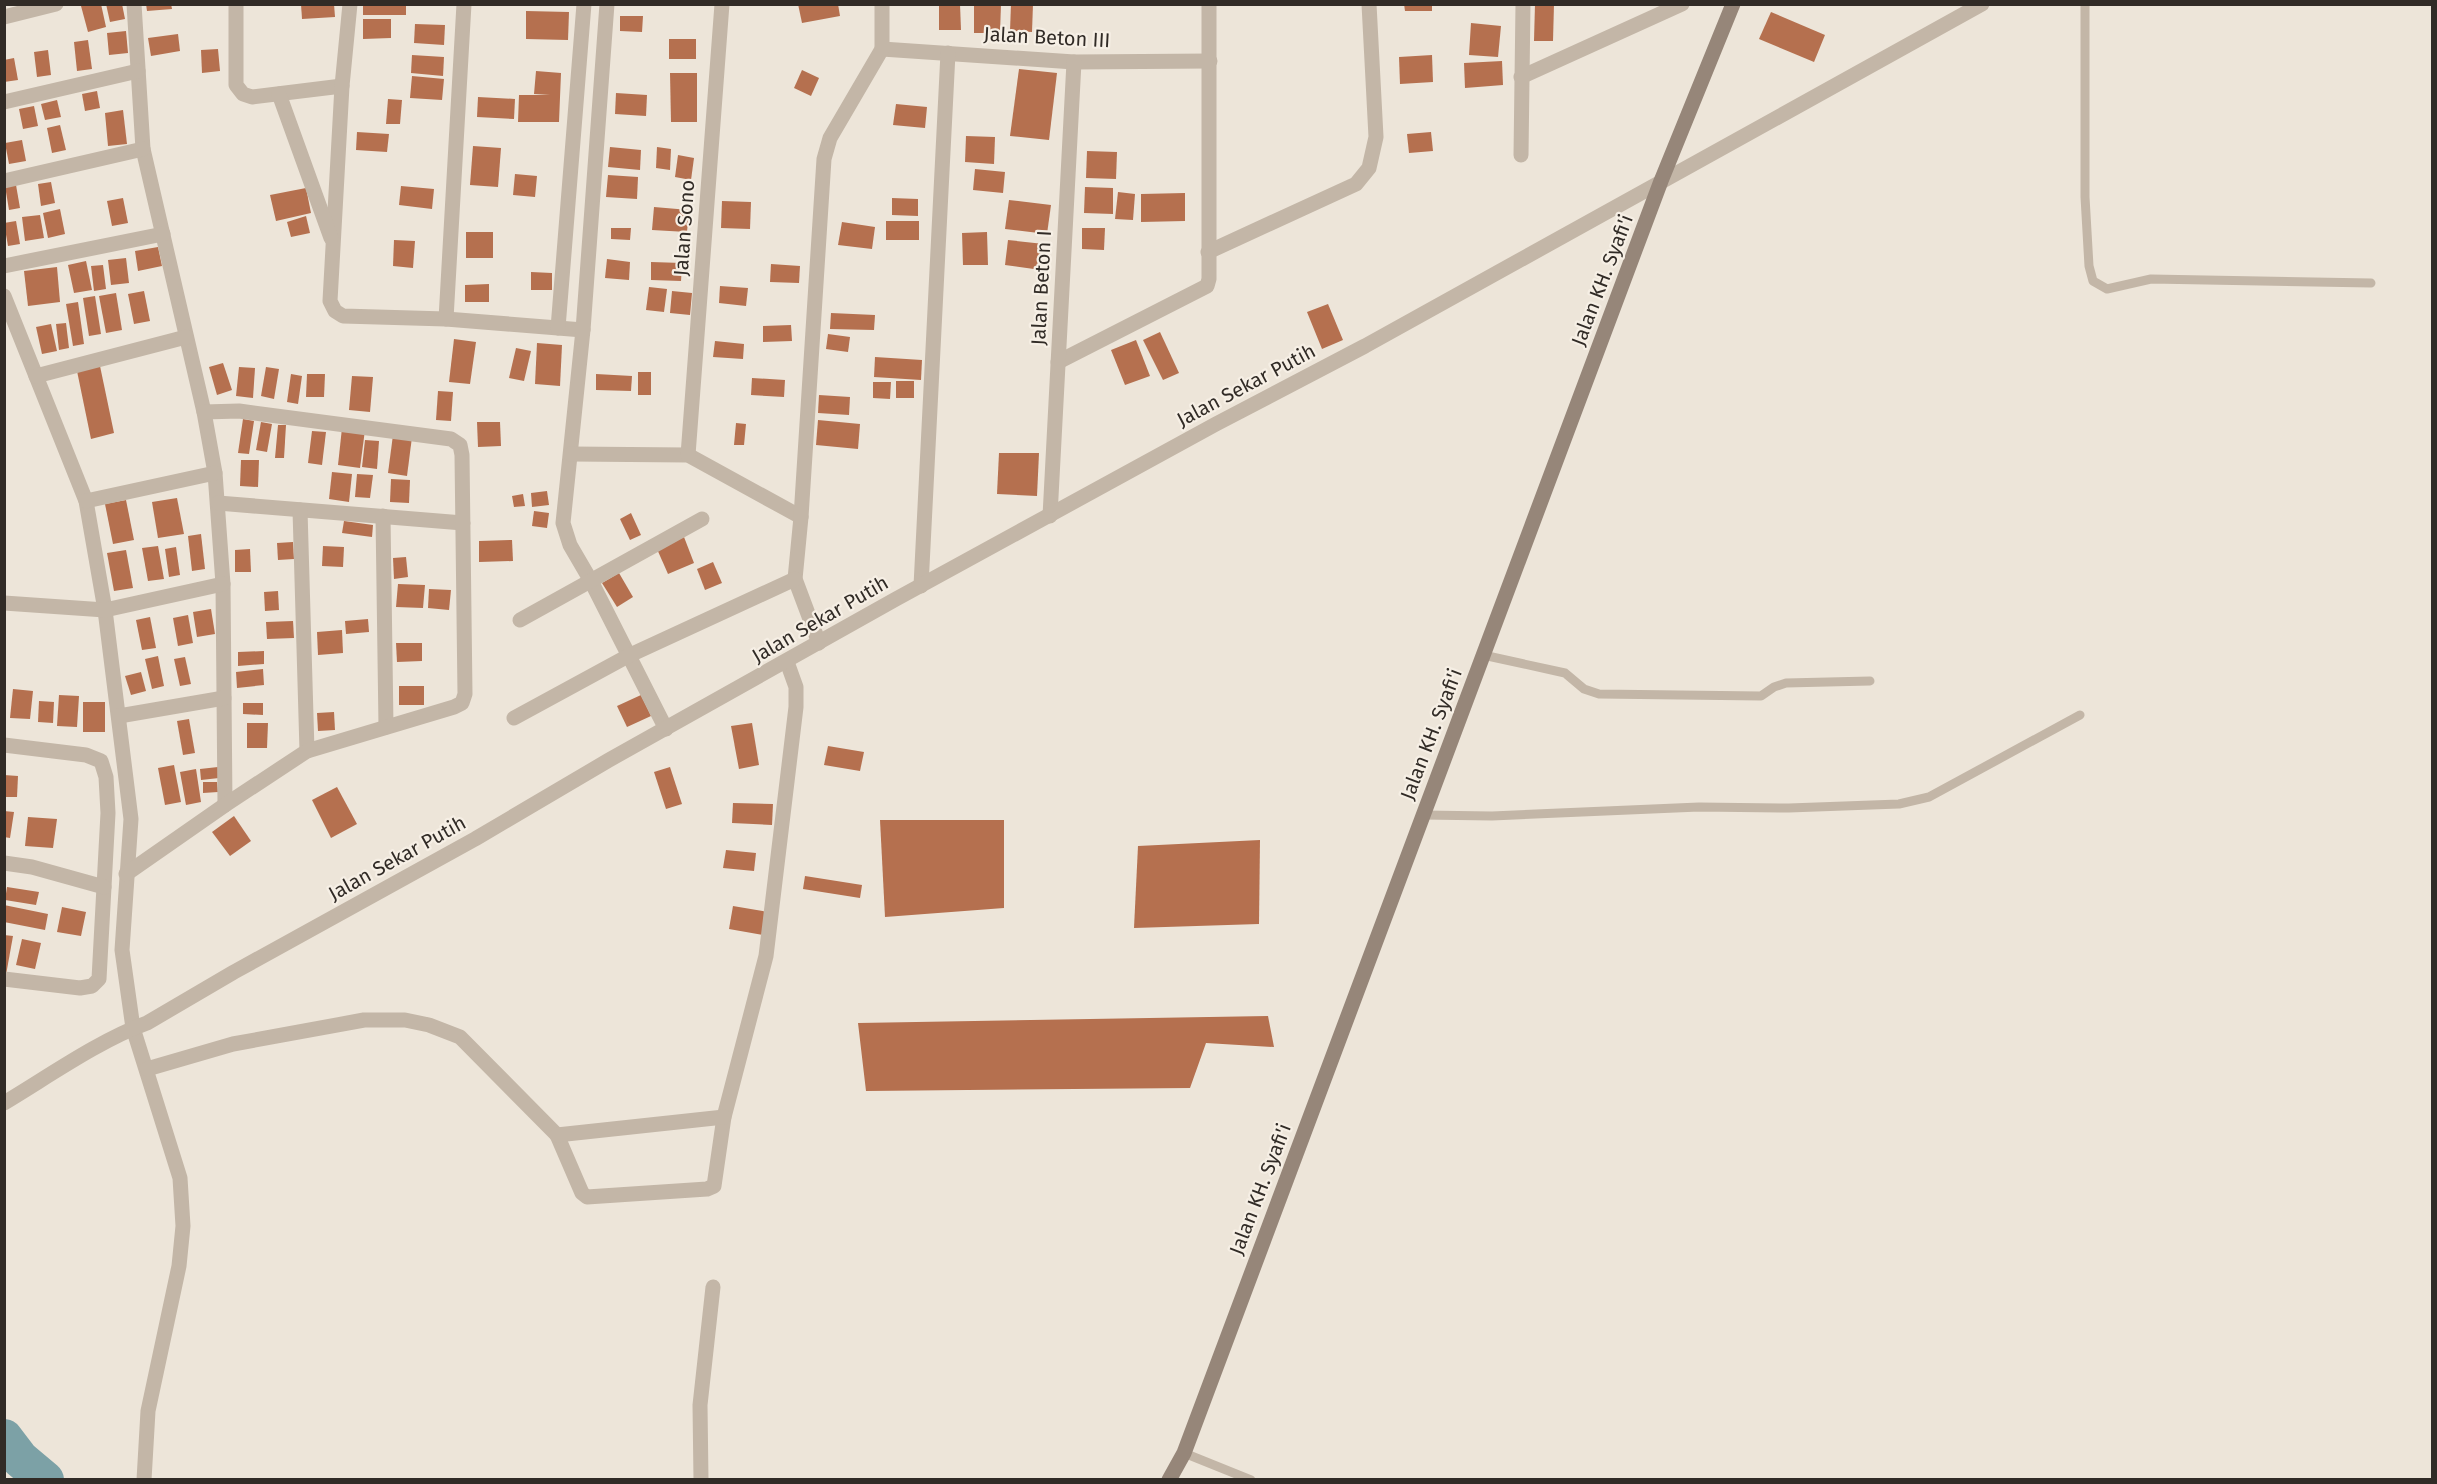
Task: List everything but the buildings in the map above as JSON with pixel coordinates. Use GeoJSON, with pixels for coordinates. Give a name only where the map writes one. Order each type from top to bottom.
{"type":"FeatureCollection","features":[{"type":"Feature","properties":{"kind":"main road","name":"Jalan KH. Syafi'i"},"geometry":{"type":"LineString","coordinates":[[1170,1479],[1184,1453],[1661,182],[1733,4]]}},
{"type":"Feature","properties":{"kind":"street"},"geometry":{"type":"LineString","coordinates":[[4,17],[56,4]]}},
{"type":"Feature","properties":{"kind":"street"},"geometry":{"type":"LineString","coordinates":[[134,4],[143,149],[204,411],[219,503],[223,584],[225,805]]}},
{"type":"Feature","properties":{"kind":"street"},"geometry":{"type":"LineString","coordinates":[[236,4],[236,85],[243,94],[252,98],[342,86]]}},
{"type":"Feature","properties":{"kind":"street"},"geometry":{"type":"LineString","coordinates":[[350,4],[342,86],[330,302],[335,311],[343,316],[446,319],[583,330]]}},
{"type":"Feature","properties":{"kind":"street"},"geometry":{"type":"LineString","coordinates":[[446,319],[464,4]]}},
{"type":"Feature","properties":{"kind":"street"},"geometry":{"type":"LineString","coordinates":[[558,328],[584,4]]}},
{"type":"Feature","properties":{"kind":"street"},"geometry":{"type":"LineString","coordinates":[[607,4],[583,330],[563,523],[570,545],[591,581],[666,729]]}},
{"type":"Feature","properties":{"kind":"street","name":"Jalan Sono"},"geometry":{"type":"LineString","coordinates":[[688,455],[722,4]]}},
{"type":"Feature","properties":{"kind":"street"},"geometry":{"type":"LineString","coordinates":[[819,643],[795,579],[824,159],[830,138],[882,49],[882,11],[869,4]]}},
{"type":"Feature","properties":{"kind":"street"},"geometry":{"type":"LineString","coordinates":[[1058,362],[1203,290],[1209,279],[1209,4]]}},
{"type":"Feature","properties":{"kind":"street"},"geometry":{"type":"LineString","coordinates":[[1208,252],[1356,184],[1369,168],[1376,137],[1369,4]]}},
{"type":"Feature","properties":{"kind":"street"},"geometry":{"type":"LineString","coordinates":[[1521,155],[1523,4]]}},
{"type":"Feature","properties":{"kind":"street"},"geometry":{"type":"LineString","coordinates":[[1521,77],[1682,4]]}},
{"type":"Feature","properties":{"kind":"street","name":"Jalan Sekar Putih"},"geometry":{"type":"LineString","coordinates":[[4,1103],[133,1028],[147,1023],[234,972],[475,839],[896,599],[1661,182],[1982,4]]}},
{"type":"Feature","properties":{"kind":"street","name":"Jalan Beton III"},"geometry":{"type":"LineString","coordinates":[[882,49],[1074,62],[1210,61]]}},
{"type":"Feature","properties":{"kind":"street"},"geometry":{"type":"LineString","coordinates":[[921,586],[948,53]]}},
{"type":"Feature","properties":{"kind":"street","name":"Jalan Beton I"},"geometry":{"type":"LineString","coordinates":[[1050,516],[1074,62]]}},
{"type":"Feature","properties":{"kind":"street"},"geometry":{"type":"LineString","coordinates":[[4,102],[138,71]]}},
{"type":"Feature","properties":{"kind":"street"},"geometry":{"type":"LineString","coordinates":[[279,94],[333,244]]}},
{"type":"Feature","properties":{"kind":"street"},"geometry":{"type":"LineString","coordinates":[[4,181],[143,149]]}},
{"type":"Feature","properties":{"kind":"street"},"geometry":{"type":"LineString","coordinates":[[4,266],[163,234]]}},
{"type":"Feature","properties":{"kind":"street"},"geometry":{"type":"LineString","coordinates":[[4,296],[86,501],[105,610],[131,819],[122,950],[133,1028],[180,1178],[183,1226],[179,1266],[148,1411],[144,1479]]}},
{"type":"Feature","properties":{"kind":"street"},"geometry":{"type":"LineString","coordinates":[[36,376],[186,337]]}},
{"type":"Feature","properties":{"kind":"street"},"geometry":{"type":"LineString","coordinates":[[126,874],[307,751],[462,703],[465,694],[460,445],[451,439],[239,411],[204,411]]}},
{"type":"Feature","properties":{"kind":"street"},"geometry":{"type":"LineString","coordinates":[[571,454],[688,455],[800,519]]}},
{"type":"Feature","properties":{"kind":"street"},"geometry":{"type":"LineString","coordinates":[[86,501],[215,473]]}},
{"type":"Feature","properties":{"kind":"street"},"geometry":{"type":"LineString","coordinates":[[219,503],[463,523]]}},
{"type":"Feature","properties":{"kind":"street"},"geometry":{"type":"LineString","coordinates":[[300,510],[307,751]]}},
{"type":"Feature","properties":{"kind":"street"},"geometry":{"type":"LineString","coordinates":[[383,516],[386,728]]}},
{"type":"Feature","properties":{"kind":"street"},"geometry":{"type":"LineString","coordinates":[[520,620],[702,519]]}},
{"type":"Feature","properties":{"kind":"street"},"geometry":{"type":"LineString","coordinates":[[514,718],[628,656],[795,579]]}},
{"type":"Feature","properties":{"kind":"street"},"geometry":{"type":"LineString","coordinates":[[4,603],[105,610],[223,584]]}},
{"type":"Feature","properties":{"kind":"street"},"geometry":{"type":"LineString","coordinates":[[147,1069],[233,1044],[364,1020],[405,1020],[429,1025],[460,1037],[557,1135],[582,1193],[587,1197],[707,1189],[714,1186],[724,1117],[766,956],[796,707],[796,687],[787,662]]}},
{"type":"Feature","properties":{"kind":"street"},"geometry":{"type":"LineString","coordinates":[[119,716],[224,698]]}},
{"type":"Feature","properties":{"kind":"street"},"geometry":{"type":"LineString","coordinates":[[4,745],[86,755],[101,761],[106,777],[108,813],[99,979],[92,986],[80,988],[4,979]]}},
{"type":"Feature","properties":{"kind":"street"},"geometry":{"type":"LineString","coordinates":[[4,863],[32,867],[104,887]]}},
{"type":"Feature","properties":{"kind":"street"},"geometry":{"type":"LineString","coordinates":[[557,1135],[724,1117]]}},
{"type":"Feature","properties":{"kind":"street"},"geometry":{"type":"LineString","coordinates":[[701,1479],[700,1405],[714,1287]]}},
{"type":"Feature","properties":{"kind":"lane"},"geometry":{"type":"LineString","coordinates":[[2085,4],[2085,197],[2093,281],[2106,289],[2151,279],[2371,284]]}},
{"type":"Feature","properties":{"kind":"lane"},"geometry":{"type":"LineString","coordinates":[[1483,655],[1565,673],[1584,689],[1599,694],[1761,696],[1774,687],[1786,683],[1870,681]]}},
{"type":"Feature","properties":{"kind":"lane"},"geometry":{"type":"LineString","coordinates":[[1423,815],[1492,816],[1699,807],[1789,808],[1899,804],[1929,797],[2080,715]]}},
{"type":"Feature","properties":{"kind":"lane"},"geometry":{"type":"LineString","coordinates":[[1184,1453],[1251,1479]]}},
{"type":"Feature","properties":{"kind":"waterway"},"geometry":{"type":"LineString","coordinates":[[4,1438],[20,1459],[45,1480]]}}]}
